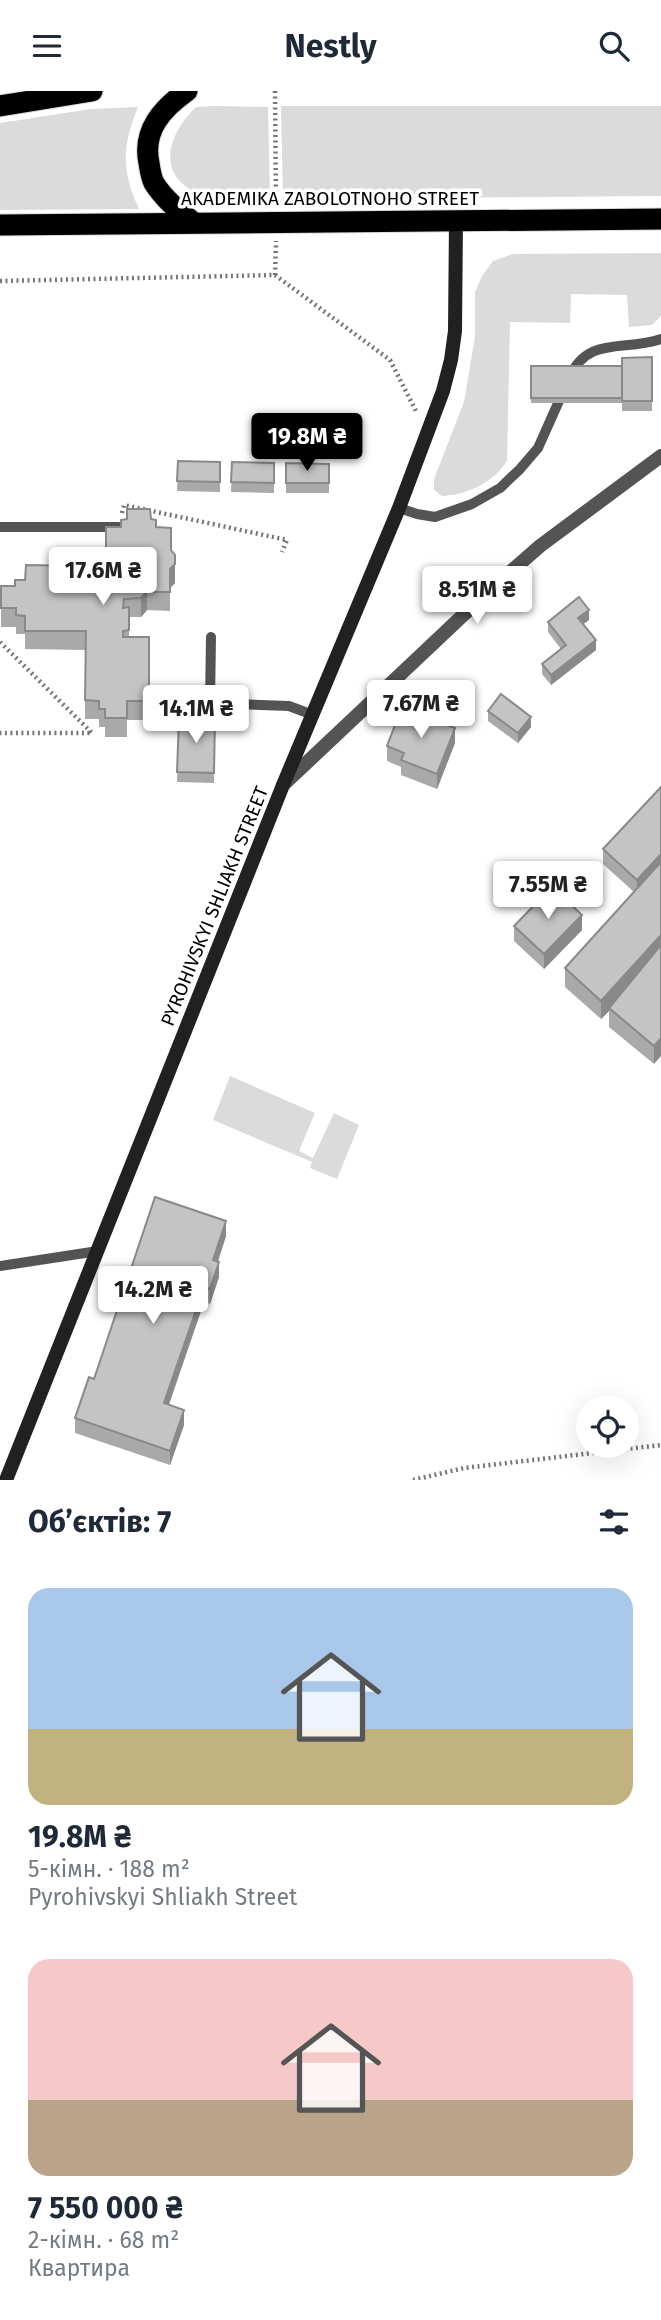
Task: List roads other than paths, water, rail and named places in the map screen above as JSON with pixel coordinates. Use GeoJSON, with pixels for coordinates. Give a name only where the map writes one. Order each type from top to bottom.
{"type":"FeatureCollection","features":[{"type":"Feature","properties":{"kind":"highway"},"geometry":{"type":"LineString","coordinates":[[0,106],[92,91]]}},
{"type":"Feature","properties":{"kind":"highway"},"geometry":{"type":"LineString","coordinates":[[187,91],[161,112],[149,132],[147,155],[152,181],[169,202],[192,222]]}},
{"type":"Feature","properties":{"kind":"highway","name":"AKADEMIKA ZABOLOTNOHO STREET"},"geometry":{"type":"LineString","coordinates":[[0,225],[661,219]]}},
{"type":"Feature","properties":{"kind":"street","name":"PYROHIVSKYI SHLIAKH STREET"},"geometry":{"type":"LineString","coordinates":[[6,1480],[283,785],[428,434],[451,361],[455,331],[456,220]]}},
{"type":"Feature","properties":{"kind":"street"},"geometry":{"type":"LineString","coordinates":[[283,785],[540,546],[661,456]]}},
{"type":"Feature","properties":{"kind":"lane"},"geometry":{"type":"LineString","coordinates":[[399,508],[417,515],[435,517],[472,504],[500,488],[538,447],[575,365],[585,354],[599,348],[644,345],[661,339]]}},
{"type":"Feature","properties":{"kind":"lane"},"geometry":{"type":"LineString","coordinates":[[0,527],[118,527]]}},
{"type":"Feature","properties":{"kind":"lane"},"geometry":{"type":"LineString","coordinates":[[211,636],[210,703],[289,706],[313,715]]}},
{"type":"Feature","properties":{"kind":"lane"},"geometry":{"type":"LineString","coordinates":[[0,1266],[98,1251]]}}]}
